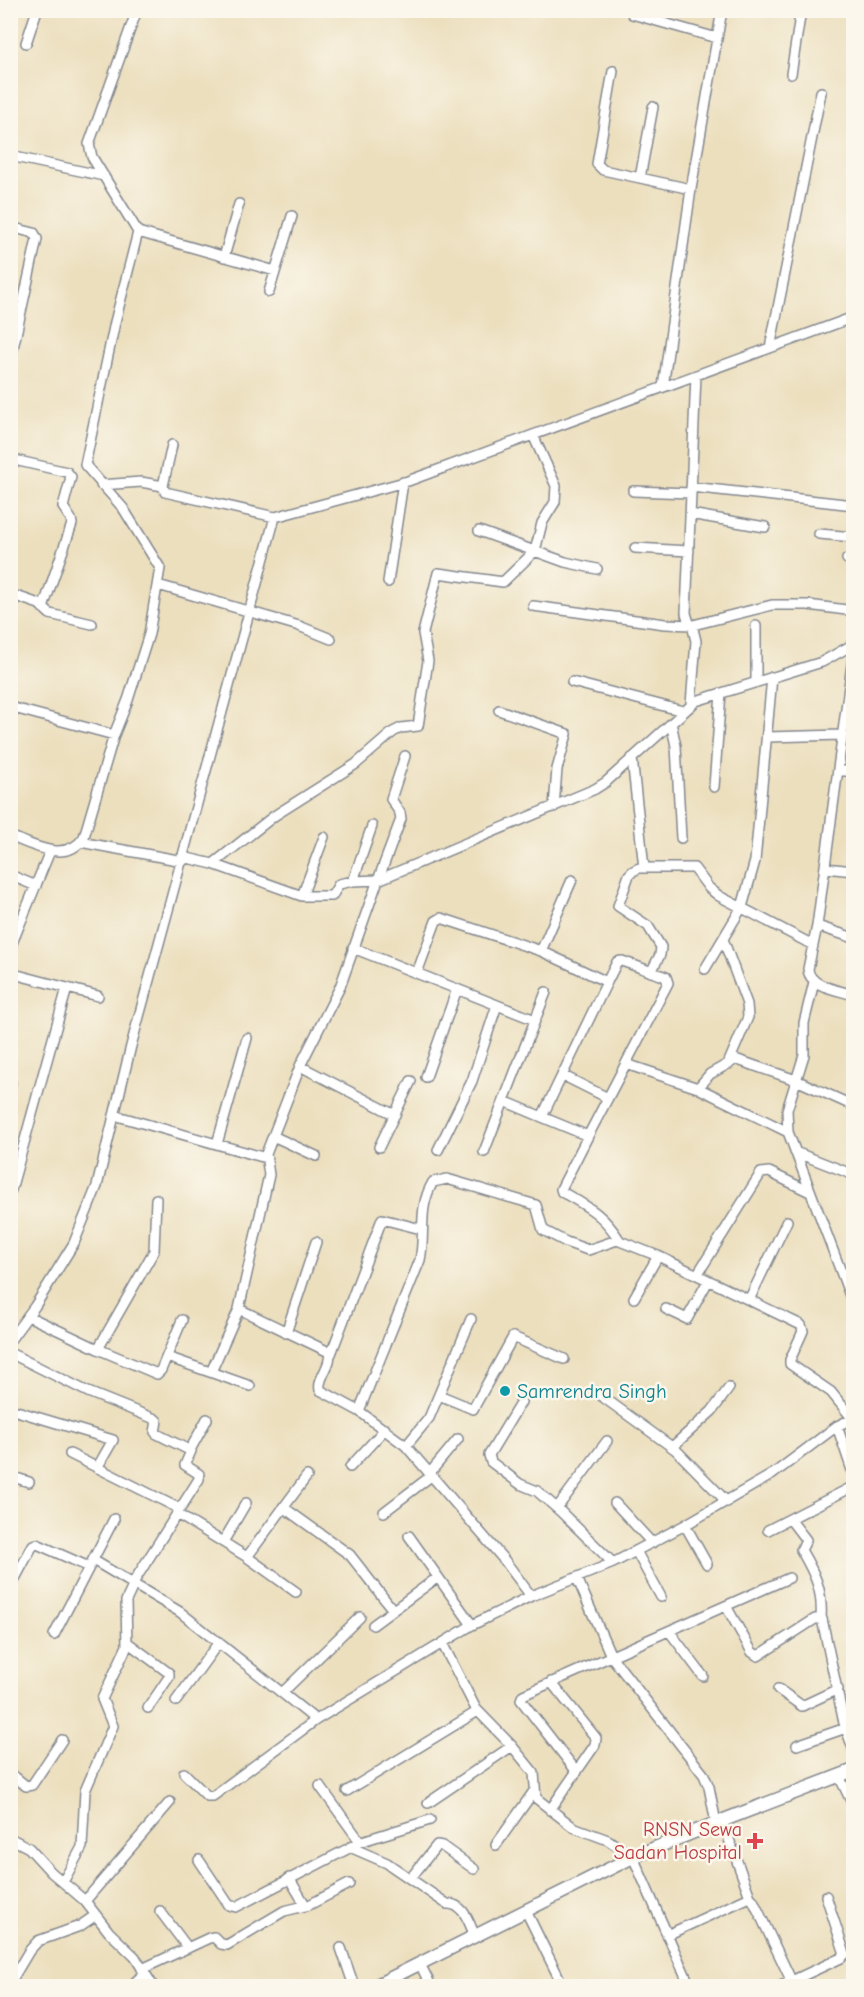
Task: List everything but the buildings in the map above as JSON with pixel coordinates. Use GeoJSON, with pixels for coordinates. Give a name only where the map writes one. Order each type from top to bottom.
{"type":"FeatureCollection","features":[{"type":"Feature","properties":{"kind":"main road"},"geometry":{"type":"LineString","coordinates":[[375,1986],[633,1857],[854,1770]]}},
{"type":"Feature","properties":{"kind":"street"},"geometry":{"type":"LineString","coordinates":[[26,43],[37,10]]}},
{"type":"Feature","properties":{"kind":"street"},"geometry":{"type":"LineString","coordinates":[[136,10],[91,137],[90,151],[138,232],[275,271]]}},
{"type":"Feature","properties":{"kind":"street"},"geometry":{"type":"LineString","coordinates":[[663,387],[691,189],[722,10]]}},
{"type":"Feature","properties":{"kind":"street"},"geometry":{"type":"LineString","coordinates":[[791,74],[801,10]]}},
{"type":"Feature","properties":{"kind":"street"},"geometry":{"type":"LineString","coordinates":[[632,14],[717,38]]}},
{"type":"Feature","properties":{"kind":"street"},"geometry":{"type":"LineString","coordinates":[[613,71],[597,164],[603,170],[691,189]]}},
{"type":"Feature","properties":{"kind":"street"},"geometry":{"type":"LineString","coordinates":[[770,348],[821,92]]}},
{"type":"Feature","properties":{"kind":"street"},"geometry":{"type":"LineString","coordinates":[[640,178],[653,107]]}},
{"type":"Feature","properties":{"kind":"street"},"geometry":{"type":"LineString","coordinates":[[10,156],[104,176]]}},
{"type":"Feature","properties":{"kind":"street"},"geometry":{"type":"LineString","coordinates":[[224,257],[239,204]]}},
{"type":"Feature","properties":{"kind":"street"},"geometry":{"type":"LineString","coordinates":[[269,292],[292,216]]}},
{"type":"Feature","properties":{"kind":"street"},"geometry":{"type":"LineString","coordinates":[[10,226],[37,236],[22,306],[14,330],[10,362]]}},
{"type":"Feature","properties":{"kind":"street"},"geometry":{"type":"LineString","coordinates":[[10,836],[50,851],[70,848],[81,842],[148,634],[158,585],[160,568],[158,562],[123,508],[86,467],[84,460],[138,232]]}},
{"type":"Feature","properties":{"kind":"street"},"geometry":{"type":"LineString","coordinates":[[10,303],[22,306]]}},
{"type":"Feature","properties":{"kind":"street"},"geometry":{"type":"LineString","coordinates":[[172,444],[162,486],[165,492],[274,517],[403,482],[854,317]]}},
{"type":"Feature","properties":{"kind":"street"},"geometry":{"type":"LineString","coordinates":[[691,704],[696,641],[686,613],[696,375]]}},
{"type":"Feature","properties":{"kind":"street"},"geometry":{"type":"LineString","coordinates":[[213,864],[264,823],[356,764],[393,732],[401,728],[418,726],[428,661],[423,633],[438,573],[503,582],[535,552],[542,523],[553,508],[557,490],[533,435]]}},
{"type":"Feature","properties":{"kind":"street"},"geometry":{"type":"LineString","coordinates":[[10,459],[70,474],[86,467]]}},
{"type":"Feature","properties":{"kind":"street"},"geometry":{"type":"LineString","coordinates":[[43,608],[72,524],[63,507],[70,474]]}},
{"type":"Feature","properties":{"kind":"street"},"geometry":{"type":"LineString","coordinates":[[101,485],[141,482],[162,486]]}},
{"type":"Feature","properties":{"kind":"street"},"geometry":{"type":"LineString","coordinates":[[388,582],[403,482]]}},
{"type":"Feature","properties":{"kind":"street"},"geometry":{"type":"LineString","coordinates":[[633,491],[691,490],[854,505]]}},
{"type":"Feature","properties":{"kind":"street"},"geometry":{"type":"LineString","coordinates":[[690,514],[765,527]]}},
{"type":"Feature","properties":{"kind":"street"},"geometry":{"type":"LineString","coordinates":[[10,1340],[28,1316],[74,1243],[97,1186],[274,517]]}},
{"type":"Feature","properties":{"kind":"street"},"geometry":{"type":"LineString","coordinates":[[479,531],[565,562],[597,569]]}},
{"type":"Feature","properties":{"kind":"street"},"geometry":{"type":"LineString","coordinates":[[819,534],[854,537]]}},
{"type":"Feature","properties":{"kind":"street"},"geometry":{"type":"LineString","coordinates":[[635,548],[688,551]]}},
{"type":"Feature","properties":{"kind":"street"},"geometry":{"type":"LineString","coordinates":[[158,585],[299,626],[331,639]]}},
{"type":"Feature","properties":{"kind":"street"},"geometry":{"type":"LineString","coordinates":[[10,594],[39,604],[50,614],[92,624]]}},
{"type":"Feature","properties":{"kind":"street"},"geometry":{"type":"LineString","coordinates":[[533,606],[665,624],[692,625],[772,605],[808,604],[854,611]]}},
{"type":"Feature","properties":{"kind":"street"},"geometry":{"type":"LineString","coordinates":[[756,626],[756,682]]}},
{"type":"Feature","properties":{"kind":"street"},"geometry":{"type":"LineString","coordinates":[[81,842],[213,864],[303,896],[332,896],[339,884],[353,880],[378,880],[554,807],[606,782],[691,704],[822,662],[854,644]]}},
{"type":"Feature","properties":{"kind":"street"},"geometry":{"type":"LineString","coordinates":[[854,649],[817,926],[808,969],[808,975],[814,982],[854,995]]}},
{"type":"Feature","properties":{"kind":"street"},"geometry":{"type":"LineString","coordinates":[[705,969],[741,908],[758,848],[772,677]]}},
{"type":"Feature","properties":{"kind":"street"},"geometry":{"type":"LineString","coordinates":[[572,682],[683,711]]}},
{"type":"Feature","properties":{"kind":"street"},"geometry":{"type":"LineString","coordinates":[[714,788],[721,693]]}},
{"type":"Feature","properties":{"kind":"street"},"geometry":{"type":"LineString","coordinates":[[10,707],[114,735]]}},
{"type":"Feature","properties":{"kind":"street"},"geometry":{"type":"LineString","coordinates":[[499,710],[567,734],[557,769],[554,807]]}},
{"type":"Feature","properties":{"kind":"street"},"geometry":{"type":"LineString","coordinates":[[671,723],[676,746],[681,838]]}},
{"type":"Feature","properties":{"kind":"street"},"geometry":{"type":"LineString","coordinates":[[767,737],[842,735]]}},
{"type":"Feature","properties":{"kind":"street"},"geometry":{"type":"LineString","coordinates":[[211,1372],[239,1309],[269,1175],[266,1158],[273,1136],[300,1066],[335,999],[401,819],[391,799],[405,756]]}},
{"type":"Feature","properties":{"kind":"street"},"geometry":{"type":"LineString","coordinates":[[632,758],[644,868]]}},
{"type":"Feature","properties":{"kind":"street"},"geometry":{"type":"LineString","coordinates":[[837,771],[854,771]]}},
{"type":"Feature","properties":{"kind":"street"},"geometry":{"type":"LineString","coordinates":[[353,880],[372,826]]}},
{"type":"Feature","properties":{"kind":"street"},"geometry":{"type":"LineString","coordinates":[[303,896],[324,837]]}},
{"type":"Feature","properties":{"kind":"street"},"geometry":{"type":"LineString","coordinates":[[10,948],[50,851]]}},
{"type":"Feature","properties":{"kind":"street"},"geometry":{"type":"LineString","coordinates":[[651,972],[660,955],[661,947],[648,926],[621,909],[618,903],[629,875],[633,871],[644,868],[694,868],[713,892],[813,945]]}},
{"type":"Feature","properties":{"kind":"street"},"geometry":{"type":"LineString","coordinates":[[825,868],[854,871]]}},
{"type":"Feature","properties":{"kind":"street"},"geometry":{"type":"LineString","coordinates":[[10,875],[36,886]]}},
{"type":"Feature","properties":{"kind":"street"},"geometry":{"type":"LineString","coordinates":[[541,951],[572,880]]}},
{"type":"Feature","properties":{"kind":"street"},"geometry":{"type":"LineString","coordinates":[[417,973],[438,918],[541,951],[607,982]]}},
{"type":"Feature","properties":{"kind":"street"},"geometry":{"type":"LineString","coordinates":[[817,926],[854,938]]}},
{"type":"Feature","properties":{"kind":"street"},"geometry":{"type":"LineString","coordinates":[[723,939],[748,1010],[748,1017],[728,1064]]}},
{"type":"Feature","properties":{"kind":"street"},"geometry":{"type":"LineString","coordinates":[[353,948],[535,1020]]}},
{"type":"Feature","properties":{"kind":"street"},"geometry":{"type":"LineString","coordinates":[[542,1117],[619,961],[666,977],[668,982],[561,1189],[562,1192],[598,1213],[611,1226],[620,1241]]}},
{"type":"Feature","properties":{"kind":"street"},"geometry":{"type":"LineString","coordinates":[[10,973],[99,996]]}},
{"type":"Feature","properties":{"kind":"street"},"geometry":{"type":"LineString","coordinates":[[814,982],[804,1023],[805,1048],[787,1110],[788,1132],[854,1306]]}},
{"type":"Feature","properties":{"kind":"street"},"geometry":{"type":"LineString","coordinates":[[11,1191],[67,988]]}},
{"type":"Feature","properties":{"kind":"street"},"geometry":{"type":"LineString","coordinates":[[426,1077],[457,989]]}},
{"type":"Feature","properties":{"kind":"street"},"geometry":{"type":"LineString","coordinates":[[484,1152],[546,992]]}},
{"type":"Feature","properties":{"kind":"street"},"geometry":{"type":"LineString","coordinates":[[438,1150],[472,1081],[497,1005]]}},
{"type":"Feature","properties":{"kind":"street"},"geometry":{"type":"LineString","coordinates":[[217,1144],[247,1038]]}},
{"type":"Feature","properties":{"kind":"street"},"geometry":{"type":"LineString","coordinates":[[698,1088],[710,1074],[735,1059],[796,1080],[854,1106]]}},
{"type":"Feature","properties":{"kind":"street"},"geometry":{"type":"LineString","coordinates":[[626,1064],[698,1088],[788,1132]]}},
{"type":"Feature","properties":{"kind":"street"},"geometry":{"type":"LineString","coordinates":[[300,1066],[395,1114]]}},
{"type":"Feature","properties":{"kind":"street"},"geometry":{"type":"LineString","coordinates":[[562,1075],[608,1098]]}},
{"type":"Feature","properties":{"kind":"street"},"geometry":{"type":"LineString","coordinates":[[379,1147],[411,1081]]}},
{"type":"Feature","properties":{"kind":"street"},"geometry":{"type":"LineString","coordinates":[[504,1101],[588,1136]]}},
{"type":"Feature","properties":{"kind":"street"},"geometry":{"type":"LineString","coordinates":[[114,1115],[266,1158]]}},
{"type":"Feature","properties":{"kind":"street"},"geometry":{"type":"LineString","coordinates":[[273,1136],[316,1156]]}},
{"type":"Feature","properties":{"kind":"street"},"geometry":{"type":"LineString","coordinates":[[10,1146],[22,1149]]}},
{"type":"Feature","properties":{"kind":"street"},"geometry":{"type":"LineString","coordinates":[[795,1152],[854,1174]]}},
{"type":"Feature","properties":{"kind":"street"},"geometry":{"type":"LineString","coordinates":[[697,1275],[761,1173],[769,1172],[810,1192]]}},
{"type":"Feature","properties":{"kind":"street"},"geometry":{"type":"LineString","coordinates":[[184,1773],[210,1798],[316,1720],[472,1625],[531,1596],[613,1563],[652,1543],[773,1474],[837,1426],[853,1418],[831,1392],[790,1364],[803,1331],[801,1325],[658,1256],[620,1241],[611,1240],[586,1250],[545,1231],[536,1205],[447,1179],[433,1182],[426,1194],[421,1229],[423,1246],[420,1260],[359,1411]]}},
{"type":"Feature","properties":{"kind":"street"},"geometry":{"type":"LineString","coordinates":[[98,1349],[154,1251],[156,1199]]}},
{"type":"Feature","properties":{"kind":"street"},"geometry":{"type":"LineString","coordinates":[[421,1229],[382,1218],[319,1388],[359,1411],[406,1446],[531,1596]]}},
{"type":"Feature","properties":{"kind":"street"},"geometry":{"type":"LineString","coordinates":[[749,1300],[787,1221]]}},
{"type":"Feature","properties":{"kind":"street"},"geometry":{"type":"LineString","coordinates":[[286,1333],[316,1242]]}},
{"type":"Feature","properties":{"kind":"street"},"geometry":{"type":"LineString","coordinates":[[634,1298],[658,1256]]}},
{"type":"Feature","properties":{"kind":"street"},"geometry":{"type":"LineString","coordinates":[[666,1310],[687,1320],[708,1281]]}},
{"type":"Feature","properties":{"kind":"street"},"geometry":{"type":"LineString","coordinates":[[239,1309],[331,1354]]}},
{"type":"Feature","properties":{"kind":"street"},"geometry":{"type":"LineString","coordinates":[[28,1316],[157,1374],[160,1373],[182,1320]]}},
{"type":"Feature","properties":{"kind":"street"},"geometry":{"type":"LineString","coordinates":[[406,1446],[425,1423],[471,1319]]}},
{"type":"Feature","properties":{"kind":"street"},"geometry":{"type":"LineString","coordinates":[[439,1395],[472,1409],[513,1337],[564,1359]]}},
{"type":"Feature","properties":{"kind":"street"},"geometry":{"type":"LineString","coordinates":[[10,1353],[88,1392],[155,1419],[157,1434],[190,1450]]}},
{"type":"Feature","properties":{"kind":"street"},"geometry":{"type":"LineString","coordinates":[[167,1357],[250,1386]]}},
{"type":"Feature","properties":{"kind":"street"},"geometry":{"type":"LineString","coordinates":[[672,1447],[712,1411],[729,1388]]}},
{"type":"Feature","properties":{"kind":"street"},"geometry":{"type":"LineString","coordinates":[[596,1392],[672,1447],[727,1502]]}},
{"type":"Feature","properties":{"kind":"street"},"geometry":{"type":"LineString","coordinates":[[521,1402],[489,1459],[520,1484],[537,1491],[613,1563]]}},
{"type":"Feature","properties":{"kind":"street"},"geometry":{"type":"LineString","coordinates":[[10,1409],[113,1440],[97,1468]]}},
{"type":"Feature","properties":{"kind":"street"},"geometry":{"type":"LineString","coordinates":[[63,1882],[82,1847],[85,1791],[113,1726],[102,1699],[126,1650],[126,1601],[133,1584],[200,1476],[185,1464],[207,1419]]}},
{"type":"Feature","properties":{"kind":"street"},"geometry":{"type":"LineString","coordinates":[[837,1426],[854,1476]]}},
{"type":"Feature","properties":{"kind":"street"},"geometry":{"type":"LineString","coordinates":[[350,1467],[385,1429]]}},
{"type":"Feature","properties":{"kind":"street"},"geometry":{"type":"LineString","coordinates":[[384,1512],[430,1475],[458,1439]]}},
{"type":"Feature","properties":{"kind":"street"},"geometry":{"type":"LineString","coordinates":[[557,1508],[606,1441]]}},
{"type":"Feature","properties":{"kind":"street"},"geometry":{"type":"LineString","coordinates":[[70,1454],[178,1512],[296,1592]]}},
{"type":"Feature","properties":{"kind":"street"},"geometry":{"type":"LineString","coordinates":[[10,1476],[29,1482]]}},
{"type":"Feature","properties":{"kind":"street"},"geometry":{"type":"LineString","coordinates":[[247,1557],[307,1476]]}},
{"type":"Feature","properties":{"kind":"street"},"geometry":{"type":"LineString","coordinates":[[768,1530],[854,1486]]}},
{"type":"Feature","properties":{"kind":"street"},"geometry":{"type":"LineString","coordinates":[[223,1542],[246,1503]]}},
{"type":"Feature","properties":{"kind":"street"},"geometry":{"type":"LineString","coordinates":[[615,1503],[652,1543]]}},
{"type":"Feature","properties":{"kind":"street"},"geometry":{"type":"LineString","coordinates":[[283,1507],[350,1555],[393,1610]]}},
{"type":"Feature","properties":{"kind":"street"},"geometry":{"type":"LineString","coordinates":[[54,1635],[114,1519]]}},
{"type":"Feature","properties":{"kind":"street"},"geometry":{"type":"LineString","coordinates":[[790,1519],[806,1540],[801,1551],[819,1585],[822,1596],[820,1618]]}},
{"type":"Feature","properties":{"kind":"street"},"geometry":{"type":"LineString","coordinates":[[685,1525],[707,1564]]}},
{"type":"Feature","properties":{"kind":"street"},"geometry":{"type":"LineString","coordinates":[[409,1536],[472,1625]]}},
{"type":"Feature","properties":{"kind":"street"},"geometry":{"type":"LineString","coordinates":[[10,1588],[33,1545],[37,1544],[91,1563],[133,1584],[180,1612],[316,1720]]}},
{"type":"Feature","properties":{"kind":"street"},"geometry":{"type":"LineString","coordinates":[[636,1551],[661,1597]]}},
{"type":"Feature","properties":{"kind":"street"},"geometry":{"type":"LineString","coordinates":[[373,1625],[438,1577]]}},
{"type":"Feature","properties":{"kind":"street"},"geometry":{"type":"LineString","coordinates":[[577,1578],[611,1656],[668,1726],[704,1775],[719,1822],[750,1897],[792,1982]]}},
{"type":"Feature","properties":{"kind":"street"},"geometry":{"type":"LineString","coordinates":[[577,1772],[521,1701],[523,1695],[789,1578]]}},
{"type":"Feature","properties":{"kind":"street"},"geometry":{"type":"LineString","coordinates":[[726,1606],[752,1652],[758,1656],[814,1619],[820,1618]]}},
{"type":"Feature","properties":{"kind":"street"},"geometry":{"type":"LineString","coordinates":[[282,1693],[360,1617]]}},
{"type":"Feature","properties":{"kind":"street"},"geometry":{"type":"LineString","coordinates":[[820,1618],[824,1621],[837,1689],[854,1752]]}},
{"type":"Feature","properties":{"kind":"street"},"geometry":{"type":"LineString","coordinates":[[669,1630],[703,1676]]}},
{"type":"Feature","properties":{"kind":"street"},"geometry":{"type":"LineString","coordinates":[[127,1642],[169,1673],[169,1677],[148,1708]]}},
{"type":"Feature","properties":{"kind":"street"},"geometry":{"type":"LineString","coordinates":[[177,1701],[219,1642]]}},
{"type":"Feature","properties":{"kind":"street"},"geometry":{"type":"LineString","coordinates":[[442,1643],[478,1711],[512,1746],[534,1773],[536,1780],[534,1791],[496,1845]]}},
{"type":"Feature","properties":{"kind":"street"},"geometry":{"type":"LineString","coordinates":[[550,1810],[595,1744],[596,1738],[551,1682]]}},
{"type":"Feature","properties":{"kind":"street"},"geometry":{"type":"LineString","coordinates":[[778,1689],[802,1706],[837,1689]]}},
{"type":"Feature","properties":{"kind":"street"},"geometry":{"type":"LineString","coordinates":[[347,1791],[478,1711]]}},
{"type":"Feature","properties":{"kind":"street"},"geometry":{"type":"LineString","coordinates":[[797,1745],[846,1728]]}},
{"type":"Feature","properties":{"kind":"street"},"geometry":{"type":"LineString","coordinates":[[10,1773],[26,1786],[32,1785],[62,1740]]}},
{"type":"Feature","properties":{"kind":"street"},"geometry":{"type":"LineString","coordinates":[[428,1803],[512,1746]]}},
{"type":"Feature","properties":{"kind":"street"},"geometry":{"type":"LineString","coordinates":[[839,1776],[854,1807]]}},
{"type":"Feature","properties":{"kind":"street"},"geometry":{"type":"LineString","coordinates":[[320,1786],[360,1842]]}},
{"type":"Feature","properties":{"kind":"street"},"geometry":{"type":"LineString","coordinates":[[534,1791],[536,1798],[573,1827],[608,1840],[633,1857],[690,1986]]}},
{"type":"Feature","properties":{"kind":"street"},"geometry":{"type":"LineString","coordinates":[[85,1901],[170,1802]]}},
{"type":"Feature","properties":{"kind":"street"},"geometry":{"type":"LineString","coordinates":[[199,1860],[232,1907],[236,1907],[360,1842],[430,1820]]}},
{"type":"Feature","properties":{"kind":"street"},"geometry":{"type":"LineString","coordinates":[[10,1838],[29,1848],[85,1901],[109,1932],[135,1957],[153,1986]]}},
{"type":"Feature","properties":{"kind":"street"},"geometry":{"type":"LineString","coordinates":[[410,1879],[438,1845],[474,1869]]}},
{"type":"Feature","properties":{"kind":"street"},"geometry":{"type":"LineString","coordinates":[[350,1847],[387,1863],[447,1904],[453,1904],[461,1909],[475,1936]]}},
{"type":"Feature","properties":{"kind":"street"},"geometry":{"type":"LineString","coordinates":[[290,1878],[306,1906]]}},
{"type":"Feature","properties":{"kind":"street"},"geometry":{"type":"LineString","coordinates":[[131,1986],[144,1971],[188,1948],[214,1937],[221,1944],[227,1945],[284,1911],[306,1906],[349,1884]]}},
{"type":"Feature","properties":{"kind":"street"},"geometry":{"type":"LineString","coordinates":[[782,1986],[845,1954],[826,1896]]}},
{"type":"Feature","properties":{"kind":"street"},"geometry":{"type":"LineString","coordinates":[[667,1935],[750,1897]]}},
{"type":"Feature","properties":{"kind":"street"},"geometry":{"type":"LineString","coordinates":[[160,1911],[188,1948]]}},
{"type":"Feature","properties":{"kind":"street"},"geometry":{"type":"LineString","coordinates":[[526,1911],[563,1986]]}},
{"type":"Feature","properties":{"kind":"street"},"geometry":{"type":"LineString","coordinates":[[10,1983],[29,1951],[38,1941],[80,1926],[96,1915]]}},
{"type":"Feature","properties":{"kind":"street"},"geometry":{"type":"LineString","coordinates":[[341,1948],[354,1986]]}},
{"type":"Feature","properties":{"kind":"street"},"geometry":{"type":"LineString","coordinates":[[420,1964],[431,1986]]}},
{"type":"Feature","properties":{"kind":"place","name":"Samrendra Singh"},"geometry":{"type":"Point","coordinates":[505,1391]}},
{"type":"Feature","properties":{"kind":"place","name":"RNSN Sewa Sadan Hospital"},"geometry":{"type":"Point","coordinates":[755,1841]}}]}
